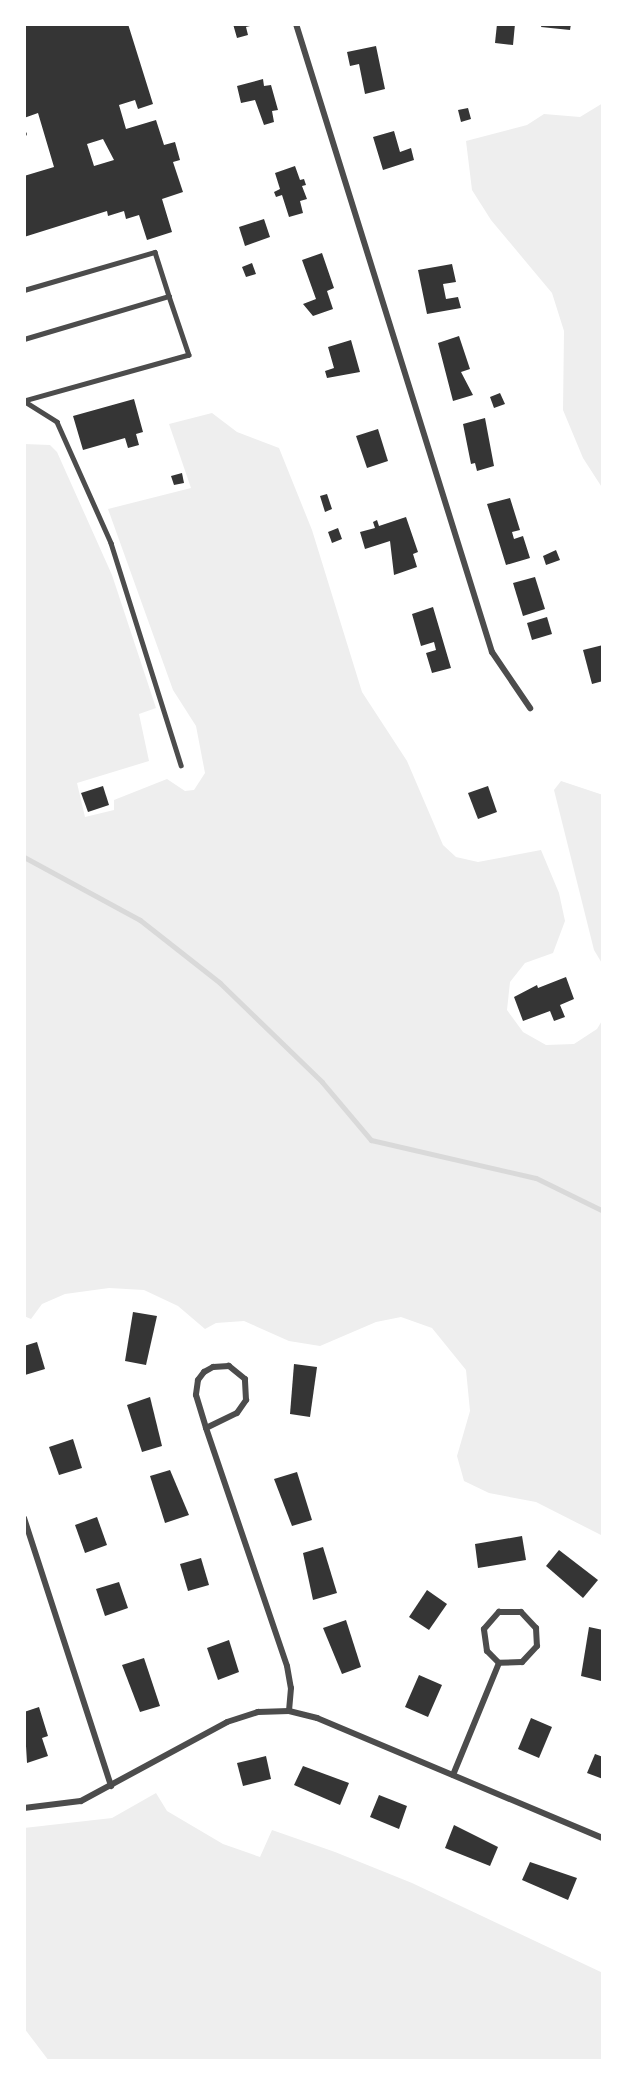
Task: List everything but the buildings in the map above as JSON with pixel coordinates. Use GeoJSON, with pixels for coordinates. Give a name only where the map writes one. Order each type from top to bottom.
{"type":"FeatureCollection","features":[{"type":"Feature","properties":{"kind":"street"},"geometry":{"type":"LineString","coordinates":[[296,24],[492,652],[500,669],[530,708]]}},
{"type":"Feature","properties":{"kind":"street"},"geometry":{"type":"LineString","coordinates":[[206,1428],[244,1405],[247,1384],[234,1368],[213,1367],[198,1380],[196,1395],[206,1428],[287,1666],[291,1688],[289,1711]]}},
{"type":"Feature","properties":{"kind":"street"},"geometry":{"type":"LineString","coordinates":[[24,1518],[111,1786]]}},
{"type":"Feature","properties":{"kind":"street"},"geometry":{"type":"LineString","coordinates":[[499,1612],[521,1612],[536,1628],[537,1646],[522,1662],[499,1663],[487,1651],[484,1629],[499,1612]]}},
{"type":"Feature","properties":{"kind":"street"},"geometry":{"type":"LineString","coordinates":[[453,1775],[499,1663]]}},
{"type":"Feature","properties":{"kind":"street"},"geometry":{"type":"LineString","coordinates":[[24,1808],[81,1801],[227,1722],[258,1713],[289,1711],[317,1718],[603,1838]]}},
{"type":"Feature","properties":{"kind":"lane"},"geometry":{"type":"LineString","coordinates":[[24,290],[155,252],[189,355],[24,401]]}},
{"type":"Feature","properties":{"kind":"lane"},"geometry":{"type":"LineString","coordinates":[[24,339],[169,296]]}},
{"type":"Feature","properties":{"kind":"lane"},"geometry":{"type":"LineString","coordinates":[[24,401],[57,422],[111,543],[181,765]]}},
{"type":"Feature","properties":{"kind":"shaded area"},"geometry":{"type":"Polygon","coordinates":[[[603,103],[603,489],[583,458],[563,410],[564,331],[552,293],[491,220],[472,190],[466,141],[527,125],[544,114],[580,117],[603,103]]]}},
{"type":"Feature","properties":{"kind":"shaded area"},"geometry":{"type":"Polygon","coordinates":[[[212,413],[237,432],[279,448],[312,530],[362,692],[407,761],[443,845],[456,857],[478,862],[541,850],[559,893],[565,921],[553,953],[525,963],[510,982],[507,1010],[523,1032],[546,1045],[574,1044],[597,1029],[603,1019],[603,1536],[536,1502],[489,1493],[464,1481],[457,1456],[470,1411],[466,1370],[432,1328],[401,1317],[376,1322],[320,1346],[289,1341],[244,1321],[216,1323],[205,1329],[178,1306],[144,1290],[109,1288],[65,1294],[42,1304],[31,1319],[24,1316],[24,444],[50,445],[57,452],[112,575],[156,708],[139,714],[149,761],[77,783],[85,817],[114,810],[114,800],[167,779],[185,791],[194,790],[205,773],[196,726],[173,690],[108,509],[191,488],[169,424],[212,413]]]}},
{"type":"Feature","properties":{"kind":"shaded area"},"geometry":{"type":"Polygon","coordinates":[[[561,781],[603,795],[603,965],[594,950],[554,790],[561,781]]]}},
{"type":"Feature","properties":{"kind":"shaded area"},"geometry":{"type":"Polygon","coordinates":[[[156,1793],[167,1811],[223,1844],[260,1857],[272,1830],[412,1883],[603,1973],[603,2061],[49,2061],[24,2028],[24,1828],[112,1818],[156,1793]]]}},
{"type":"Feature","properties":{"kind":"waterway"},"geometry":{"type":"LineString","coordinates":[[24,857],[140,920],[220,983],[322,1082],[371,1140],[536,1178],[603,1211]]}}]}
